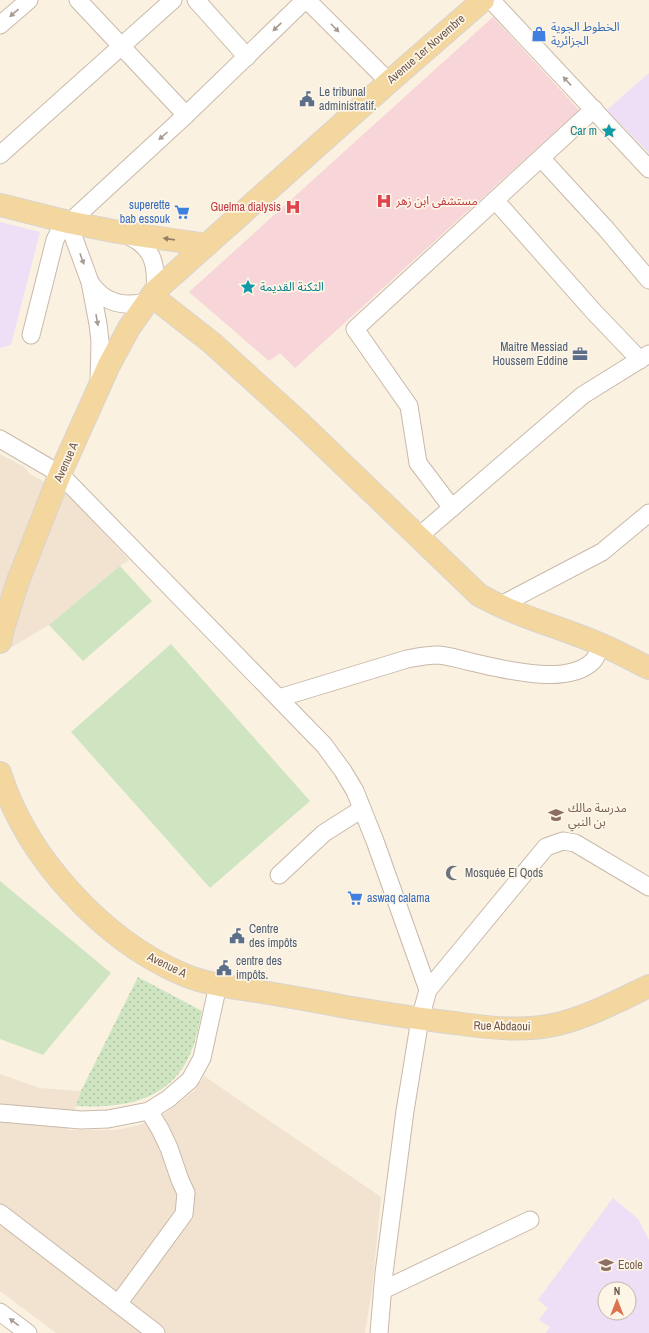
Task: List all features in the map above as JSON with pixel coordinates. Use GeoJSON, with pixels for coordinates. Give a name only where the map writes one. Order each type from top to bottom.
{"type":"FeatureCollection","features":[{"type":"Feature","properties":{"kind":"main road","name":"Avenue 1er Novembre"},"geometry":{"type":"LineString","coordinates":[[152,296],[207,244],[483,0]]}},
{"type":"Feature","properties":{"kind":"main road"},"geometry":{"type":"LineString","coordinates":[[0,205],[68,222],[118,232],[207,244]]}},
{"type":"Feature","properties":{"kind":"main road"},"geometry":{"type":"LineString","coordinates":[[152,296],[212,342],[299,422],[479,595],[499,606],[601,644],[649,668]]}},
{"type":"Feature","properties":{"kind":"main road","name":"Avenue A"},"geometry":{"type":"LineString","coordinates":[[0,642],[18,580],[60,474],[109,365],[129,328],[152,296]]}},
{"type":"Feature","properties":{"kind":"main road","name":"Avenue A"},"geometry":{"type":"LineString","coordinates":[[0,773],[6,791],[26,831],[46,862],[73,894],[103,922],[139,951],[182,974],[218,985],[420,1019]]}},
{"type":"Feature","properties":{"kind":"main road","name":"Rue Abdaoui"},"geometry":{"type":"LineString","coordinates":[[420,1019],[488,1028],[521,1029],[558,1024],[600,1009],[649,986]]}},
{"type":"Feature","properties":{"kind":"street"},"geometry":{"type":"LineString","coordinates":[[0,25],[29,0]]}},
{"type":"Feature","properties":{"kind":"street"},"geometry":{"type":"LineString","coordinates":[[78,0],[186,116]]}},
{"type":"Feature","properties":{"kind":"street"},"geometry":{"type":"LineString","coordinates":[[0,155],[173,0]]}},
{"type":"Feature","properties":{"kind":"street"},"geometry":{"type":"LineString","coordinates":[[196,0],[247,57]]}},
{"type":"Feature","properties":{"kind":"street"},"geometry":{"type":"LineString","coordinates":[[31,335],[54,240],[59,232],[68,222],[186,116],[306,0],[389,82]]}},
{"type":"Feature","properties":{"kind":"street"},"geometry":{"type":"LineString","coordinates":[[491,0],[649,168]]}},
{"type":"Feature","properties":{"kind":"street"},"geometry":{"type":"LineString","coordinates":[[452,508],[418,463],[409,406],[355,328],[594,109]]}},
{"type":"Feature","properties":{"kind":"street"},"geometry":{"type":"LineString","coordinates":[[541,158],[607,230],[649,280]]}},
{"type":"Feature","properties":{"kind":"street"},"geometry":{"type":"LineString","coordinates":[[418,537],[583,395],[644,357],[594,312],[495,200]]}},
{"type":"Feature","properties":{"kind":"street"},"geometry":{"type":"LineString","coordinates":[[68,222],[90,282],[99,335],[99,388]]}},
{"type":"Feature","properties":{"kind":"street"},"geometry":{"type":"LineString","coordinates":[[90,282],[102,296],[118,303],[138,305],[152,296],[156,281],[152,256],[144,245],[136,239],[118,232]]}},
{"type":"Feature","properties":{"kind":"street"},"geometry":{"type":"LineString","coordinates":[[0,439],[60,474],[324,745],[343,771],[355,791],[375,840],[428,990]]}},
{"type":"Feature","properties":{"kind":"street"},"geometry":{"type":"LineString","coordinates":[[499,606],[602,552],[649,514]]}},
{"type":"Feature","properties":{"kind":"street"},"geometry":{"type":"LineString","coordinates":[[279,698],[407,659],[423,656],[438,655],[452,657],[515,671],[548,674],[567,673],[582,669],[594,660],[601,644]]}},
{"type":"Feature","properties":{"kind":"street"},"geometry":{"type":"LineString","coordinates":[[279,874],[324,833],[362,809]]}},
{"type":"Feature","properties":{"kind":"street"},"geometry":{"type":"LineString","coordinates":[[382,1328],[384,1274],[405,1111],[420,1019],[428,990],[546,846],[563,840],[575,843],[649,887]]}},
{"type":"Feature","properties":{"kind":"street"},"geometry":{"type":"LineString","coordinates":[[0,1113],[81,1120],[108,1119],[149,1111],[168,1099],[190,1080],[202,1058],[218,985]]}},
{"type":"Feature","properties":{"kind":"street"},"geometry":{"type":"LineString","coordinates":[[118,1304],[184,1214],[186,1193],[169,1148],[149,1111]]}},
{"type":"Feature","properties":{"kind":"street"},"geometry":{"type":"LineString","coordinates":[[0,1213],[156,1333]]}},
{"type":"Feature","properties":{"kind":"street"},"geometry":{"type":"LineString","coordinates":[[383,1290],[530,1220]]}},
{"type":"Feature","properties":{"kind":"street"},"geometry":{"type":"LineString","coordinates":[[0,1312],[28,1333]]}},
{"type":"Feature","properties":{"kind":"shaded area","name":"مستشفى ابن زهر"},"geometry":{"type":"Polygon","coordinates":[[[493,17],[579,110],[295,368],[280,353],[269,361],[189,292],[493,17]]]}},
{"type":"Feature","properties":{"kind":"shaded area"},"geometry":{"type":"Polygon","coordinates":[[[649,73],[649,153],[607,110],[649,73]]]}},
{"type":"Feature","properties":{"kind":"shaded area"},"geometry":{"type":"Polygon","coordinates":[[[0,222],[40,232],[11,345],[0,348],[0,222]]]}},
{"type":"Feature","properties":{"kind":"shaded area"},"geometry":{"type":"Polygon","coordinates":[[[0,454],[24,467],[30,474],[70,496],[129,560],[49,625],[0,654],[0,454]]]}},
{"type":"Feature","properties":{"kind":"shaded area"},"geometry":{"type":"Polygon","coordinates":[[[0,1074],[40,1088],[81,1091],[68,1130],[116,1130],[140,1125],[164,1114],[194,1091],[204,1076],[381,1197],[372,1290],[365,1333],[56,1333],[0,1291],[0,1074]]]}},
{"type":"Feature","properties":{"kind":"shaded area","name":"Ecole"},"geometry":{"type":"Polygon","coordinates":[[[613,1198],[638,1219],[649,1240],[649,1333],[546,1333],[550,1327],[539,1320],[548,1308],[538,1300],[613,1198]]]}},
{"type":"Feature","properties":{"kind":"green space"},"geometry":{"type":"Polygon","coordinates":[[[120,566],[152,601],[83,661],[49,625],[120,566]]]}},
{"type":"Feature","properties":{"kind":"green space"},"geometry":{"type":"Polygon","coordinates":[[[171,644],[310,801],[210,888],[71,732],[171,644]]]}},
{"type":"Feature","properties":{"kind":"green space"},"geometry":{"type":"Polygon","coordinates":[[[0,881],[111,973],[43,1055],[0,1039],[0,881]]]}},
{"type":"Feature","properties":{"kind":"green space"},"geometry":{"type":"Polygon","coordinates":[[[138,977],[202,1011],[195,1041],[187,1060],[177,1076],[164,1087],[149,1096],[133,1102],[115,1105],[76,1106],[81,1091],[138,977]]]}},
{"type":"Feature","properties":{"kind":"place","name":"الخطوط الجوية الجزائرية"},"geometry":{"type":"Point","coordinates":[539,34]}},
{"type":"Feature","properties":{"kind":"place","name":"Le tribunal administratif."},"geometry":{"type":"Point","coordinates":[307,99]}},
{"type":"Feature","properties":{"kind":"place","name":"Car m"},"geometry":{"type":"Point","coordinates":[609,131]}},
{"type":"Feature","properties":{"kind":"place","name":"مستشفى ابن زهر"},"geometry":{"type":"Point","coordinates":[384,201]}},
{"type":"Feature","properties":{"kind":"place","name":"Guelma dialysis"},"geometry":{"type":"Point","coordinates":[293,207]}},
{"type":"Feature","properties":{"kind":"place","name":"superette bab essouk"},"geometry":{"type":"Point","coordinates":[182,212]}},
{"type":"Feature","properties":{"kind":"place","name":"الثكنة القديمة"},"geometry":{"type":"Point","coordinates":[248,287]}},
{"type":"Feature","properties":{"kind":"place","name":"Maitre Messiad Houssem Eddine"},"geometry":{"type":"Point","coordinates":[580,354]}},
{"type":"Feature","properties":{"kind":"place","name":"مدرسة مالك بن النبي"},"geometry":{"type":"Point","coordinates":[556,815]}},
{"type":"Feature","properties":{"kind":"place","name":"Mosquée El Qods"},"geometry":{"type":"Point","coordinates":[453,873]}},
{"type":"Feature","properties":{"kind":"place","name":"aswaq calama"},"geometry":{"type":"Point","coordinates":[355,898]}},
{"type":"Feature","properties":{"kind":"place","name":"Centre des impôts"},"geometry":{"type":"Point","coordinates":[237,936]}},
{"type":"Feature","properties":{"kind":"place","name":"centre des impôts."},"geometry":{"type":"Point","coordinates":[224,968]}},
{"type":"Feature","properties":{"kind":"place","name":"Ecole"},"geometry":{"type":"Point","coordinates":[606,1265]}}]}
